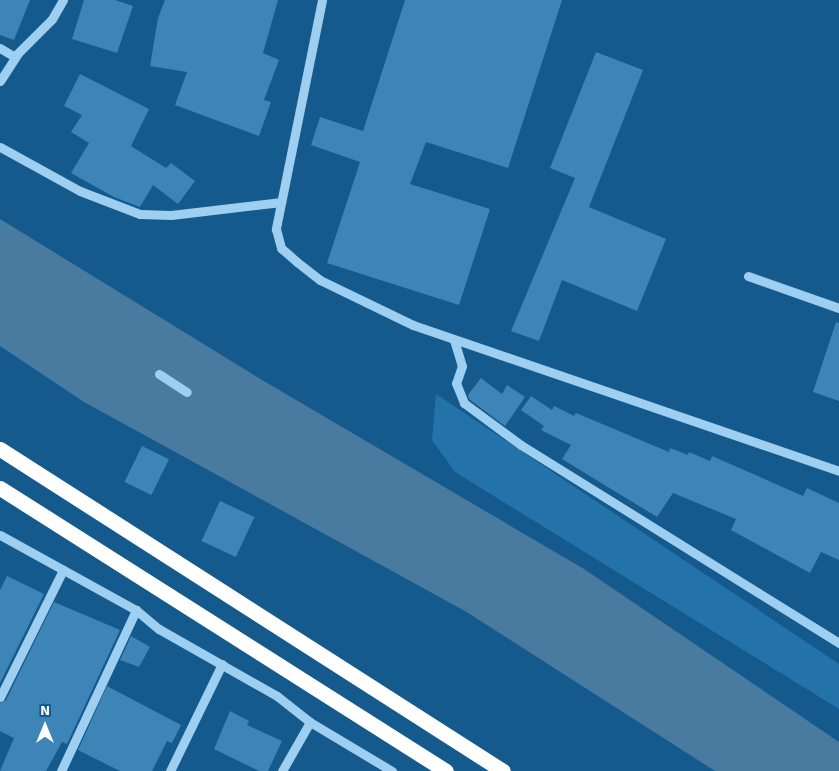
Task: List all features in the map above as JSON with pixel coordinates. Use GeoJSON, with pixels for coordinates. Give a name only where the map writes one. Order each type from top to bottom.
{"type":"FeatureCollection","features":[{"type":"Feature","properties":{"kind":"highway"},"geometry":{"type":"LineString","coordinates":[[0,449],[502,771]]}},
{"type":"Feature","properties":{"kind":"highway"},"geometry":{"type":"LineString","coordinates":[[0,488],[446,771]]}},
{"type":"Feature","properties":{"kind":"street"},"geometry":{"type":"LineString","coordinates":[[0,82],[15,57],[52,19],[63,0]]}},
{"type":"Feature","properties":{"kind":"street"},"geometry":{"type":"LineString","coordinates":[[322,0],[276,229],[281,248],[296,262],[320,280],[413,325],[839,471]]}},
{"type":"Feature","properties":{"kind":"street"},"geometry":{"type":"LineString","coordinates":[[0,48],[15,57]]}},
{"type":"Feature","properties":{"kind":"street"},"geometry":{"type":"LineString","coordinates":[[0,147],[80,191],[140,214],[171,215],[281,202]]}},
{"type":"Feature","properties":{"kind":"street"},"geometry":{"type":"LineString","coordinates":[[748,276],[839,308]]}},
{"type":"Feature","properties":{"kind":"street"},"geometry":{"type":"LineString","coordinates":[[454,340],[462,366],[456,383],[464,403],[529,450],[839,643]]}},
{"type":"Feature","properties":{"kind":"street"},"geometry":{"type":"LineString","coordinates":[[159,374],[187,392]]}},
{"type":"Feature","properties":{"kind":"street"},"geometry":{"type":"LineString","coordinates":[[0,535],[136,610],[159,628],[277,696],[310,722],[392,771]]}},
{"type":"Feature","properties":{"kind":"street"},"geometry":{"type":"LineString","coordinates":[[0,697],[63,570]]}},
{"type":"Feature","properties":{"kind":"street"},"geometry":{"type":"LineString","coordinates":[[61,771],[136,610]]}},
{"type":"Feature","properties":{"kind":"street"},"geometry":{"type":"LineString","coordinates":[[170,771],[222,664]]}},
{"type":"Feature","properties":{"kind":"street"},"geometry":{"type":"LineString","coordinates":[[282,771],[310,722]]}},
{"type":"Feature","properties":{"kind":"shaded area"},"geometry":{"type":"Polygon","coordinates":[[[0,219],[262,380],[584,569],[839,742],[839,771],[715,771],[465,611],[84,402],[0,346],[0,219]]]}},
{"type":"Feature","properties":{"kind":"shaded area"},"geometry":{"type":"Polygon","coordinates":[[[436,394],[839,664],[839,709],[455,472],[432,440],[436,394]]]}},
{"type":"Feature","properties":{"kind":"building"},"geometry":{"type":"Polygon","coordinates":[[[0,0],[30,0],[14,40],[0,35],[0,0]]]}},
{"type":"Feature","properties":{"kind":"building"},"geometry":{"type":"Polygon","coordinates":[[[84,0],[115,0],[133,6],[117,53],[72,39],[84,0]]]}},
{"type":"Feature","properties":{"kind":"building"},"geometry":{"type":"Polygon","coordinates":[[[165,0],[278,0],[263,53],[279,60],[264,100],[271,102],[259,136],[175,105],[187,72],[150,66],[158,18],[165,0]]]}},
{"type":"Feature","properties":{"kind":"building"},"geometry":{"type":"Polygon","coordinates":[[[405,0],[562,0],[508,168],[426,142],[410,184],[490,209],[459,305],[327,263],[360,162],[311,145],[320,117],[363,131],[405,0]]]}},
{"type":"Feature","properties":{"kind":"building"},"geometry":{"type":"Polygon","coordinates":[[[596,52],[643,70],[589,207],[666,239],[637,311],[562,280],[539,341],[511,331],[575,178],[550,168],[596,52]]]}},
{"type":"Feature","properties":{"kind":"building"},"geometry":{"type":"Polygon","coordinates":[[[80,74],[149,109],[131,146],[166,168],[171,163],[195,181],[178,204],[153,185],[140,207],[114,197],[71,173],[89,143],[71,132],[82,115],[64,106],[80,74]]]}},
{"type":"Feature","properties":{"kind":"building"},"geometry":{"type":"Polygon","coordinates":[[[836,322],[839,323],[839,401],[813,392],[836,322]]]}},
{"type":"Feature","properties":{"kind":"building"},"geometry":{"type":"Polygon","coordinates":[[[481,378],[502,394],[507,385],[525,397],[505,426],[469,399],[468,395],[481,378]]]}},
{"type":"Feature","properties":{"kind":"building"},"geometry":{"type":"Polygon","coordinates":[[[531,396],[552,410],[554,406],[574,416],[576,413],[669,452],[670,448],[688,455],[689,452],[710,461],[712,456],[803,496],[807,488],[839,503],[839,560],[821,552],[810,573],[731,530],[736,519],[673,493],[657,517],[562,459],[571,445],[541,430],[544,426],[521,410],[531,396]]]}},
{"type":"Feature","properties":{"kind":"building"},"geometry":{"type":"Polygon","coordinates":[[[142,446],[169,459],[151,495],[124,482],[142,446]]]}},
{"type":"Feature","properties":{"kind":"building"},"geometry":{"type":"Polygon","coordinates":[[[220,501],[254,517],[236,557],[201,541],[220,501]]]}},
{"type":"Feature","properties":{"kind":"building"},"geometry":{"type":"Polygon","coordinates":[[[7,576],[44,594],[0,683],[0,590],[7,576]]]}},
{"type":"Feature","properties":{"kind":"building"},"geometry":{"type":"Polygon","coordinates":[[[54,602],[120,630],[67,744],[62,742],[46,771],[0,771],[14,738],[0,731],[0,703],[6,700],[54,602]]]}},
{"type":"Feature","properties":{"kind":"building"},"geometry":{"type":"Polygon","coordinates":[[[131,636],[150,647],[139,667],[120,660],[131,636]]]}},
{"type":"Feature","properties":{"kind":"building"},"geometry":{"type":"Polygon","coordinates":[[[107,686],[181,725],[172,743],[167,741],[152,771],[120,771],[78,750],[107,686]]]}},
{"type":"Feature","properties":{"kind":"building"},"geometry":{"type":"Polygon","coordinates":[[[230,711],[249,721],[247,725],[282,741],[268,771],[259,771],[214,749],[230,711]]]}}]}
